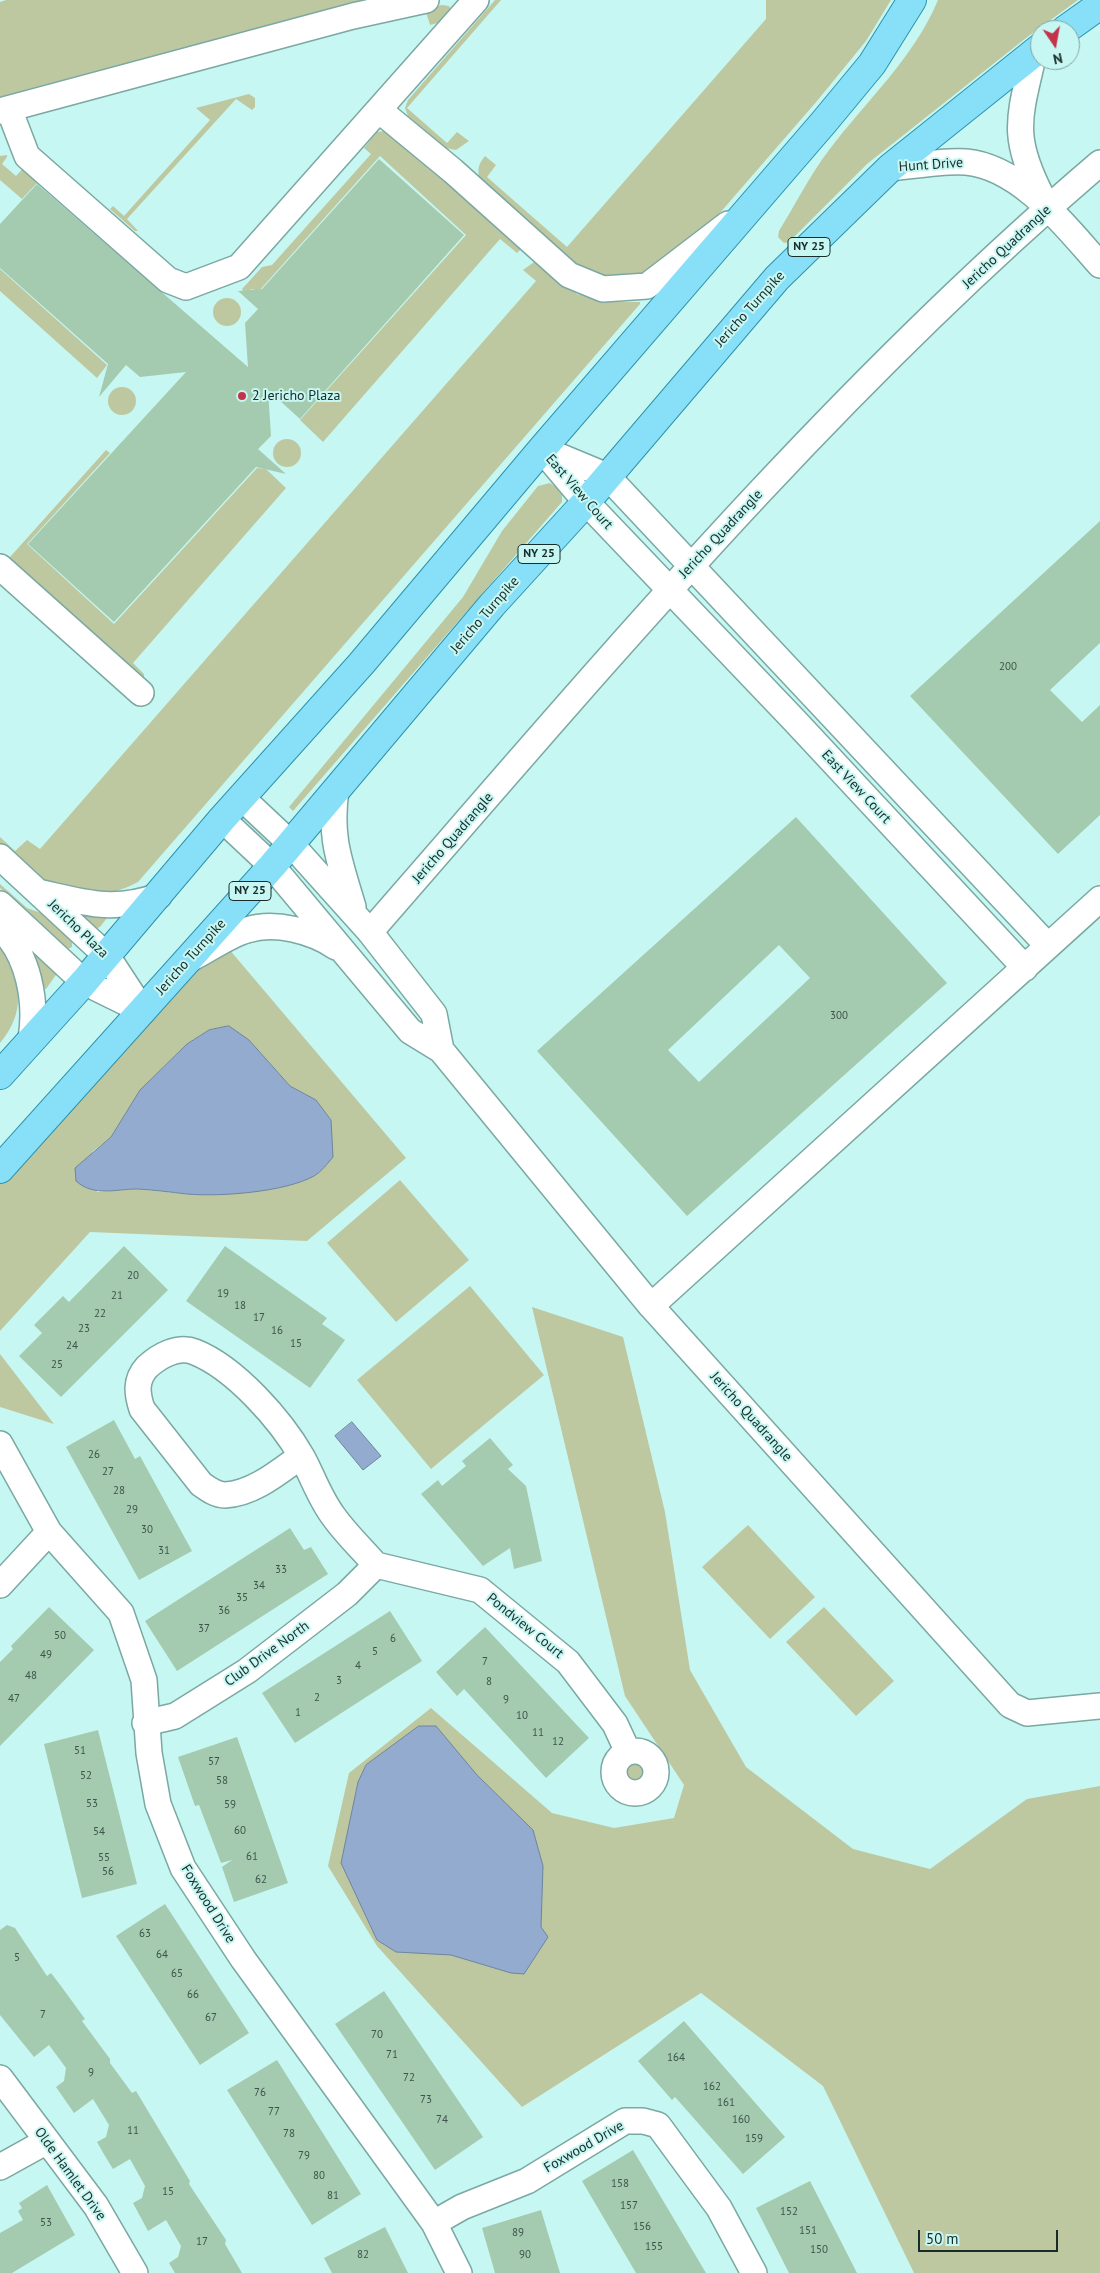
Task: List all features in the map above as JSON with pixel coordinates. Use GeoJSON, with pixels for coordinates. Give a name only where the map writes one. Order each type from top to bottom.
{"type":"FeatureCollection","features":[{"type":"Feature","properties":{"kind":"main road"},"geometry":{"type":"LineString","coordinates":[[0,1075],[107,956],[222,819],[361,664],[542,449],[752,206],[872,64],[912,0]]}},
{"type":"Feature","properties":{"kind":"main road"},"geometry":{"type":"LineString","coordinates":[[1079,20],[1100,5]]}},
{"type":"Feature","properties":{"kind":"main road","name":"Jericho Turnpike"},"geometry":{"type":"LineString","coordinates":[[0,1169],[272,866],[492,605],[586,502],[777,278],[890,168],[1030,57]]}},
{"type":"Feature","properties":{"kind":"street"},"geometry":{"type":"LineString","coordinates":[[426,0],[353,16],[4,110],[27,156],[168,280],[186,286],[240,267],[476,0]]}},
{"type":"Feature","properties":{"kind":"street","name":"Hunt Drive"},"geometry":{"type":"LineString","coordinates":[[1032,70],[1019,117],[1020,143],[1028,171],[1048,208]]}},
{"type":"Feature","properties":{"kind":"street"},"geometry":{"type":"LineString","coordinates":[[378,110],[453,171],[569,275],[603,289],[647,286],[752,206]]}},
{"type":"Feature","properties":{"kind":"street","name":"Hunt Drive"},"geometry":{"type":"LineString","coordinates":[[890,168],[966,161],[1017,182],[1048,208],[1100,265]]}},
{"type":"Feature","properties":{"kind":"street","name":"Jericho Quadrangle"},"geometry":{"type":"LineString","coordinates":[[363,923],[690,566],[885,361],[1048,208],[1100,163]]}},
{"type":"Feature","properties":{"kind":"street","name":"East View Court"},"geometry":{"type":"LineString","coordinates":[[542,449],[607,476],[1048,946]]}},
{"type":"Feature","properties":{"kind":"street","name":"East View Court"},"geometry":{"type":"LineString","coordinates":[[542,449],[586,502],[1025,968]]}},
{"type":"Feature","properties":{"kind":"street"},"geometry":{"type":"LineString","coordinates":[[0,567],[141,693]]}},
{"type":"Feature","properties":{"kind":"street","name":"Jericho Quadrangle"},"geometry":{"type":"LineString","coordinates":[[336,790],[333,814],[334,842],[363,923]]}},
{"type":"Feature","properties":{"kind":"street","name":"Jericho Quadrangle"},"geometry":{"type":"LineString","coordinates":[[242,798],[291,844],[363,923],[434,1014],[441,1050]]}},
{"type":"Feature","properties":{"kind":"street","name":"Jericho Quadrangle"},"geometry":{"type":"LineString","coordinates":[[222,819],[272,866],[410,1031],[441,1050],[651,1306],[1010,1705],[1027,1713],[1100,1706]]}},
{"type":"Feature","properties":{"kind":"street","name":"Jericho Plaza"},"geometry":{"type":"LineString","coordinates":[[0,857],[107,956],[143,1011]]}},
{"type":"Feature","properties":{"kind":"street"},"geometry":{"type":"LineString","coordinates":[[40,892],[97,906],[138,904],[159,896]]}},
{"type":"Feature","properties":{"kind":"street"},"geometry":{"type":"LineString","coordinates":[[651,1306],[1100,899]]}},
{"type":"Feature","properties":{"kind":"street"},"geometry":{"type":"LineString","coordinates":[[0,904],[84,982],[143,1011]]}},
{"type":"Feature","properties":{"kind":"street","name":"Jericho Quadrangle"},"geometry":{"type":"LineString","coordinates":[[188,961],[247,930],[277,926],[307,934],[343,952]]}},
{"type":"Feature","properties":{"kind":"street"},"geometry":{"type":"LineString","coordinates":[[0,928],[11,938],[32,992],[33,1024],[31,1039]]}},
{"type":"Feature","properties":{"kind":"street"},"geometry":{"type":"LineString","coordinates":[[301,1456],[268,1480],[239,1492],[224,1495],[214,1492],[201,1484],[142,1409],[137,1396],[138,1381],[146,1369],[158,1357],[176,1350],[194,1351],[222,1368],[264,1406],[301,1456],[333,1516],[376,1566]]}},
{"type":"Feature","properties":{"kind":"street","name":"Foxwood Drive"},"geometry":{"type":"LineString","coordinates":[[1,1448],[49,1532],[121,1613],[144,1680],[145,1723],[158,1804],[183,1868],[242,1959],[434,2223],[459,2273]]}},
{"type":"Feature","properties":{"kind":"street"},"geometry":{"type":"LineString","coordinates":[[0,1585],[49,1532]]}},
{"type":"Feature","properties":{"kind":"street","name":"Club Drive North"},"geometry":{"type":"LineString","coordinates":[[145,1723],[175,1716],[247,1671],[347,1594],[376,1566]]}},
{"type":"Feature","properties":{"kind":"street","name":"Pondview Court"},"geometry":{"type":"LineString","coordinates":[[376,1566],[480,1590],[568,1662],[615,1724],[628,1752]]}},
{"type":"Feature","properties":{"kind":"street","name":"Olde Hamlet Drive"},"geometry":{"type":"LineString","coordinates":[[0,2078],[96,2206],[135,2273]]}},
{"type":"Feature","properties":{"kind":"street","name":"Foxwood Drive"},"geometry":{"type":"LineString","coordinates":[[434,2223],[462,2207],[527,2181],[625,2121],[643,2120],[658,2125],[713,2201],[754,2273]]}},
{"type":"Feature","properties":{"kind":"street"},"geometry":{"type":"LineString","coordinates":[[0,2167],[47,2141]]}},
{"type":"Feature","properties":{"kind":"green space"},"geometry":{"type":"Polygon","coordinates":[[[6,0],[378,0],[0,101],[0,2],[6,0]]]}},
{"type":"Feature","properties":{"kind":"green space"},"geometry":{"type":"Polygon","coordinates":[[[495,0],[501,0],[407,108],[447,143],[457,132],[469,141],[456,150],[445,148],[408,116],[405,108],[408,100],[495,0]]]}},
{"type":"Feature","properties":{"kind":"green space"},"geometry":{"type":"Polygon","coordinates":[[[766,0],[891,0],[866,41],[817,101],[686,252],[632,279],[605,279],[578,269],[481,183],[479,169],[480,163],[485,156],[496,165],[487,177],[567,247],[766,19],[766,0]]]}},
{"type":"Feature","properties":{"kind":"green space"},"geometry":{"type":"Polygon","coordinates":[[[938,0],[1078,0],[1051,20],[1030,20],[1030,35],[867,164],[789,242],[784,243],[778,237],[779,231],[815,170],[843,132],[903,60],[928,21],[938,0]]]}},
{"type":"Feature","properties":{"kind":"green space"},"geometry":{"type":"Polygon","coordinates":[[[442,5],[449,6],[451,10],[445,21],[430,25],[425,9],[442,5]]]}},
{"type":"Feature","properties":{"kind":"green space"},"geometry":{"type":"Polygon","coordinates":[[[249,94],[255,98],[255,107],[252,110],[236,99],[127,219],[138,231],[135,231],[110,209],[113,206],[124,216],[210,120],[196,108],[249,94]]]}},
{"type":"Feature","properties":{"kind":"green space"},"geometry":{"type":"Polygon","coordinates":[[[377,132],[393,133],[520,244],[520,250],[517,253],[500,239],[323,442],[300,420],[466,235],[380,156],[259,291],[252,289],[245,293],[242,289],[262,267],[272,265],[371,154],[364,148],[377,132]]]}},
{"type":"Feature","properties":{"kind":"green space"},"geometry":{"type":"Polygon","coordinates":[[[7,155],[2,164],[16,176],[26,165],[157,279],[153,284],[39,181],[22,199],[0,180],[0,156],[7,155]]]}},
{"type":"Feature","properties":{"kind":"green space"},"geometry":{"type":"Polygon","coordinates":[[[534,262],[577,294],[609,302],[640,302],[640,304],[138,882],[116,891],[97,895],[79,894],[63,890],[47,882],[0,844],[0,837],[15,851],[27,840],[40,849],[536,281],[523,270],[534,262]]]}},
{"type":"Feature","properties":{"kind":"green space"},"geometry":{"type":"Polygon","coordinates":[[[0,269],[107,365],[97,378],[0,291],[0,269]]]}},
{"type":"Feature","properties":{"kind":"green space"},"geometry":{"type":"Polygon","coordinates":[[[227,298],[237,302],[241,312],[237,322],[227,326],[217,322],[213,312],[217,302],[227,298]]]}},
{"type":"Feature","properties":{"kind":"green space"},"geometry":{"type":"Polygon","coordinates":[[[122,387],[132,391],[136,401],[132,411],[122,415],[112,411],[108,401],[112,391],[122,387]]]}},
{"type":"Feature","properties":{"kind":"green space"},"geometry":{"type":"Polygon","coordinates":[[[287,439],[297,443],[301,453],[297,463],[287,467],[277,463],[273,453],[277,443],[287,439]]]}},
{"type":"Feature","properties":{"kind":"green space"},"geometry":{"type":"Polygon","coordinates":[[[106,450],[110,453],[27,544],[114,624],[257,468],[266,469],[286,488],[133,663],[144,674],[144,678],[139,679],[10,561],[10,557],[106,450]]]}},
{"type":"Feature","properties":{"kind":"green space"},"geometry":{"type":"Polygon","coordinates":[[[550,483],[562,491],[562,502],[293,811],[289,807],[463,597],[502,531],[538,486],[550,483]]]}},
{"type":"Feature","properties":{"kind":"green space"},"geometry":{"type":"Polygon","coordinates":[[[0,884],[27,908],[44,914],[72,937],[72,947],[68,949],[0,888],[0,884]]]}},
{"type":"Feature","properties":{"kind":"green space"},"geometry":{"type":"Polygon","coordinates":[[[76,911],[110,914],[100,927],[95,929],[76,911]]]}},
{"type":"Feature","properties":{"kind":"green space"},"geometry":{"type":"Polygon","coordinates":[[[223,942],[406,1158],[307,1241],[90,1232],[0,1331],[0,1170],[223,942]],[[209,1030],[187,1044],[140,1090],[111,1137],[92,1152],[97,1192],[136,1189],[187,1194],[235,1193],[276,1188],[315,1175],[331,1120],[316,1100],[290,1086],[249,1040],[209,1030]]]}},
{"type":"Feature","properties":{"kind":"green space"},"geometry":{"type":"Polygon","coordinates":[[[0,946],[13,970],[17,982],[18,995],[14,1020],[0,1043],[0,946]]]}},
{"type":"Feature","properties":{"kind":"green space"},"geometry":{"type":"Polygon","coordinates":[[[32,950],[58,972],[46,989],[45,989],[32,950]]]}},
{"type":"Feature","properties":{"kind":"green space"},"geometry":{"type":"Polygon","coordinates":[[[400,1180],[469,1260],[396,1322],[327,1243],[400,1180]]]}},
{"type":"Feature","properties":{"kind":"green space"},"geometry":{"type":"Polygon","coordinates":[[[470,1286],[544,1375],[431,1469],[357,1380],[470,1286]]]}},
{"type":"Feature","properties":{"kind":"green space"},"geometry":{"type":"Polygon","coordinates":[[[532,1307],[623,1337],[665,1512],[690,1670],[746,1767],[853,1849],[930,1869],[1027,1799],[1100,1786],[1100,2273],[914,2273],[823,2086],[701,1993],[522,2107],[377,1946],[328,1866],[349,1773],[431,1708],[552,1813],[614,1828],[674,1818],[684,1785],[625,1696],[532,1307]]]}},
{"type":"Feature","properties":{"kind":"green space"},"geometry":{"type":"Polygon","coordinates":[[[0,1354],[54,1424],[0,1407],[0,1354]]]}},
{"type":"Feature","properties":{"kind":"green space"},"geometry":{"type":"Polygon","coordinates":[[[748,1525],[815,1597],[770,1639],[702,1567],[748,1525]]]}},
{"type":"Feature","properties":{"kind":"green space"},"geometry":{"type":"Polygon","coordinates":[[[824,1607],[894,1681],[856,1716],[786,1642],[824,1607]]]}},
{"type":"Feature","properties":{"kind":"green space"},"geometry":{"type":"Polygon","coordinates":[[[636,1756],[647,1761],[652,1772],[647,1783],[636,1788],[625,1783],[620,1772],[625,1761],[636,1756]]]}},
{"type":"Feature","properties":{"kind":"water"},"geometry":{"type":"Polygon","coordinates":[[[229,1026],[249,1040],[290,1086],[316,1100],[331,1120],[333,1157],[322,1170],[314,1176],[287,1186],[270,1190],[217,1195],[138,1189],[97,1191],[83,1186],[76,1181],[75,1168],[111,1137],[140,1090],[187,1044],[209,1030],[229,1026]]]}},
{"type":"Feature","properties":{"kind":"water"},"geometry":{"type":"Polygon","coordinates":[[[352,1422],[381,1456],[363,1470],[335,1436],[352,1422]]]}},
{"type":"Feature","properties":{"kind":"water"},"geometry":{"type":"Polygon","coordinates":[[[419,1726],[436,1726],[477,1775],[533,1830],[543,1866],[541,1927],[548,1937],[524,1974],[511,1973],[451,1955],[396,1952],[377,1940],[341,1863],[358,1782],[366,1765],[419,1726]]]}},
{"type":"Feature","properties":{"kind":"building","name":"2 Jericho Plaza"},"geometry":{"type":"Polygon","coordinates":[[[379,159],[464,235],[300,419],[268,390],[271,436],[258,449],[286,474],[256,467],[114,622],[28,544],[186,372],[140,377],[126,365],[99,397],[108,364],[0,268],[0,224],[37,184],[248,367],[245,323],[258,309],[238,291],[262,289],[379,159]]]}},
{"type":"Feature","properties":{"kind":"building"},"geometry":{"type":"Polygon","coordinates":[[[1100,521],[1100,643],[1050,690],[1082,722],[1100,705],[1100,815],[1058,854],[910,696],[1100,521]]]}},
{"type":"Feature","properties":{"kind":"building"},"geometry":{"type":"Polygon","coordinates":[[[796,817],[947,983],[687,1216],[537,1051],[796,817]],[[779,945],[668,1050],[699,1082],[810,978],[779,945]]]}},
{"type":"Feature","properties":{"kind":"building"},"geometry":{"type":"Polygon","coordinates":[[[124,1246],[168,1290],[61,1397],[19,1356],[42,1333],[34,1325],[63,1296],[69,1302],[124,1246]]]}},
{"type":"Feature","properties":{"kind":"building"},"geometry":{"type":"Polygon","coordinates":[[[225,1246],[327,1318],[322,1324],[345,1340],[310,1388],[186,1301],[225,1246]]]}},
{"type":"Feature","properties":{"kind":"building"},"geometry":{"type":"Polygon","coordinates":[[[114,1420],[135,1459],[140,1456],[192,1551],[139,1580],[66,1447],[114,1420]]]}},
{"type":"Feature","properties":{"kind":"building"},"geometry":{"type":"Polygon","coordinates":[[[490,1438],[513,1465],[508,1469],[526,1486],[542,1561],[514,1569],[510,1548],[483,1566],[421,1494],[438,1480],[442,1486],[466,1466],[462,1461],[490,1438]]]}},
{"type":"Feature","properties":{"kind":"building"},"geometry":{"type":"Polygon","coordinates":[[[290,1528],[304,1550],[311,1547],[328,1574],[177,1671],[145,1621],[290,1528]]]}},
{"type":"Feature","properties":{"kind":"building"},"geometry":{"type":"Polygon","coordinates":[[[49,1607],[94,1650],[0,1746],[0,1662],[13,1649],[11,1646],[49,1607]]]}},
{"type":"Feature","properties":{"kind":"building"},"geometry":{"type":"Polygon","coordinates":[[[390,1611],[422,1661],[295,1743],[262,1693],[390,1611]]]}},
{"type":"Feature","properties":{"kind":"building"},"geometry":{"type":"Polygon","coordinates":[[[485,1627],[589,1738],[546,1778],[464,1689],[457,1696],[436,1672],[485,1627]]]}},
{"type":"Feature","properties":{"kind":"building"},"geometry":{"type":"Polygon","coordinates":[[[98,1730],[137,1884],[82,1898],[44,1744],[98,1730]]]}},
{"type":"Feature","properties":{"kind":"building"},"geometry":{"type":"Polygon","coordinates":[[[237,1737],[288,1883],[234,1902],[222,1867],[232,1860],[221,1863],[199,1805],[195,1806],[178,1757],[237,1737]]]}},
{"type":"Feature","properties":{"kind":"building"},"geometry":{"type":"Polygon","coordinates":[[[165,1904],[249,2033],[200,2065],[116,1936],[165,1904]]]}},
{"type":"Feature","properties":{"kind":"building"},"geometry":{"type":"Polygon","coordinates":[[[7,1925],[15,1928],[47,1976],[51,1973],[85,2019],[82,2021],[110,2059],[110,2063],[132,2093],[136,2091],[190,2181],[189,2184],[226,2240],[225,2244],[242,2273],[175,2273],[169,2263],[178,2257],[181,2246],[166,2220],[148,2231],[133,2203],[142,2198],[145,2186],[130,2159],[113,2169],[105,2156],[97,2142],[106,2137],[109,2125],[93,2099],[74,2113],[56,2087],[64,2081],[66,2068],[49,2045],[34,2057],[0,2015],[0,1930],[7,1925]]]}},
{"type":"Feature","properties":{"kind":"building"},"geometry":{"type":"Polygon","coordinates":[[[384,1991],[483,2137],[435,2170],[335,2024],[384,1991]]]}},
{"type":"Feature","properties":{"kind":"building"},"geometry":{"type":"Polygon","coordinates":[[[684,2021],[785,2137],[743,2174],[675,2097],[672,2100],[638,2061],[684,2021]]]}},
{"type":"Feature","properties":{"kind":"building"},"geometry":{"type":"Polygon","coordinates":[[[277,2060],[361,2194],[312,2225],[227,2090],[277,2060]]]}},
{"type":"Feature","properties":{"kind":"building"},"geometry":{"type":"Polygon","coordinates":[[[633,2150],[706,2273],[636,2273],[582,2181],[633,2150]]]}},
{"type":"Feature","properties":{"kind":"building"},"geometry":{"type":"Polygon","coordinates":[[[810,2181],[857,2273],[789,2273],[756,2208],[810,2181]]]}},
{"type":"Feature","properties":{"kind":"building"},"geometry":{"type":"Polygon","coordinates":[[[47,2185],[75,2235],[12,2273],[0,2273],[0,2233],[23,2220],[18,2211],[22,2208],[19,2203],[47,2185]]]}},
{"type":"Feature","properties":{"kind":"building"},"geometry":{"type":"Polygon","coordinates":[[[541,2210],[560,2273],[495,2273],[482,2228],[541,2210]]]}},
{"type":"Feature","properties":{"kind":"building"},"geometry":{"type":"Polygon","coordinates":[[[385,2227],[408,2273],[332,2273],[324,2258],[385,2227]]]}},
{"type":"Feature","properties":{"kind":"place","name":"2 Jericho Plaza"},"geometry":{"type":"Point","coordinates":[242,396]}}]}
